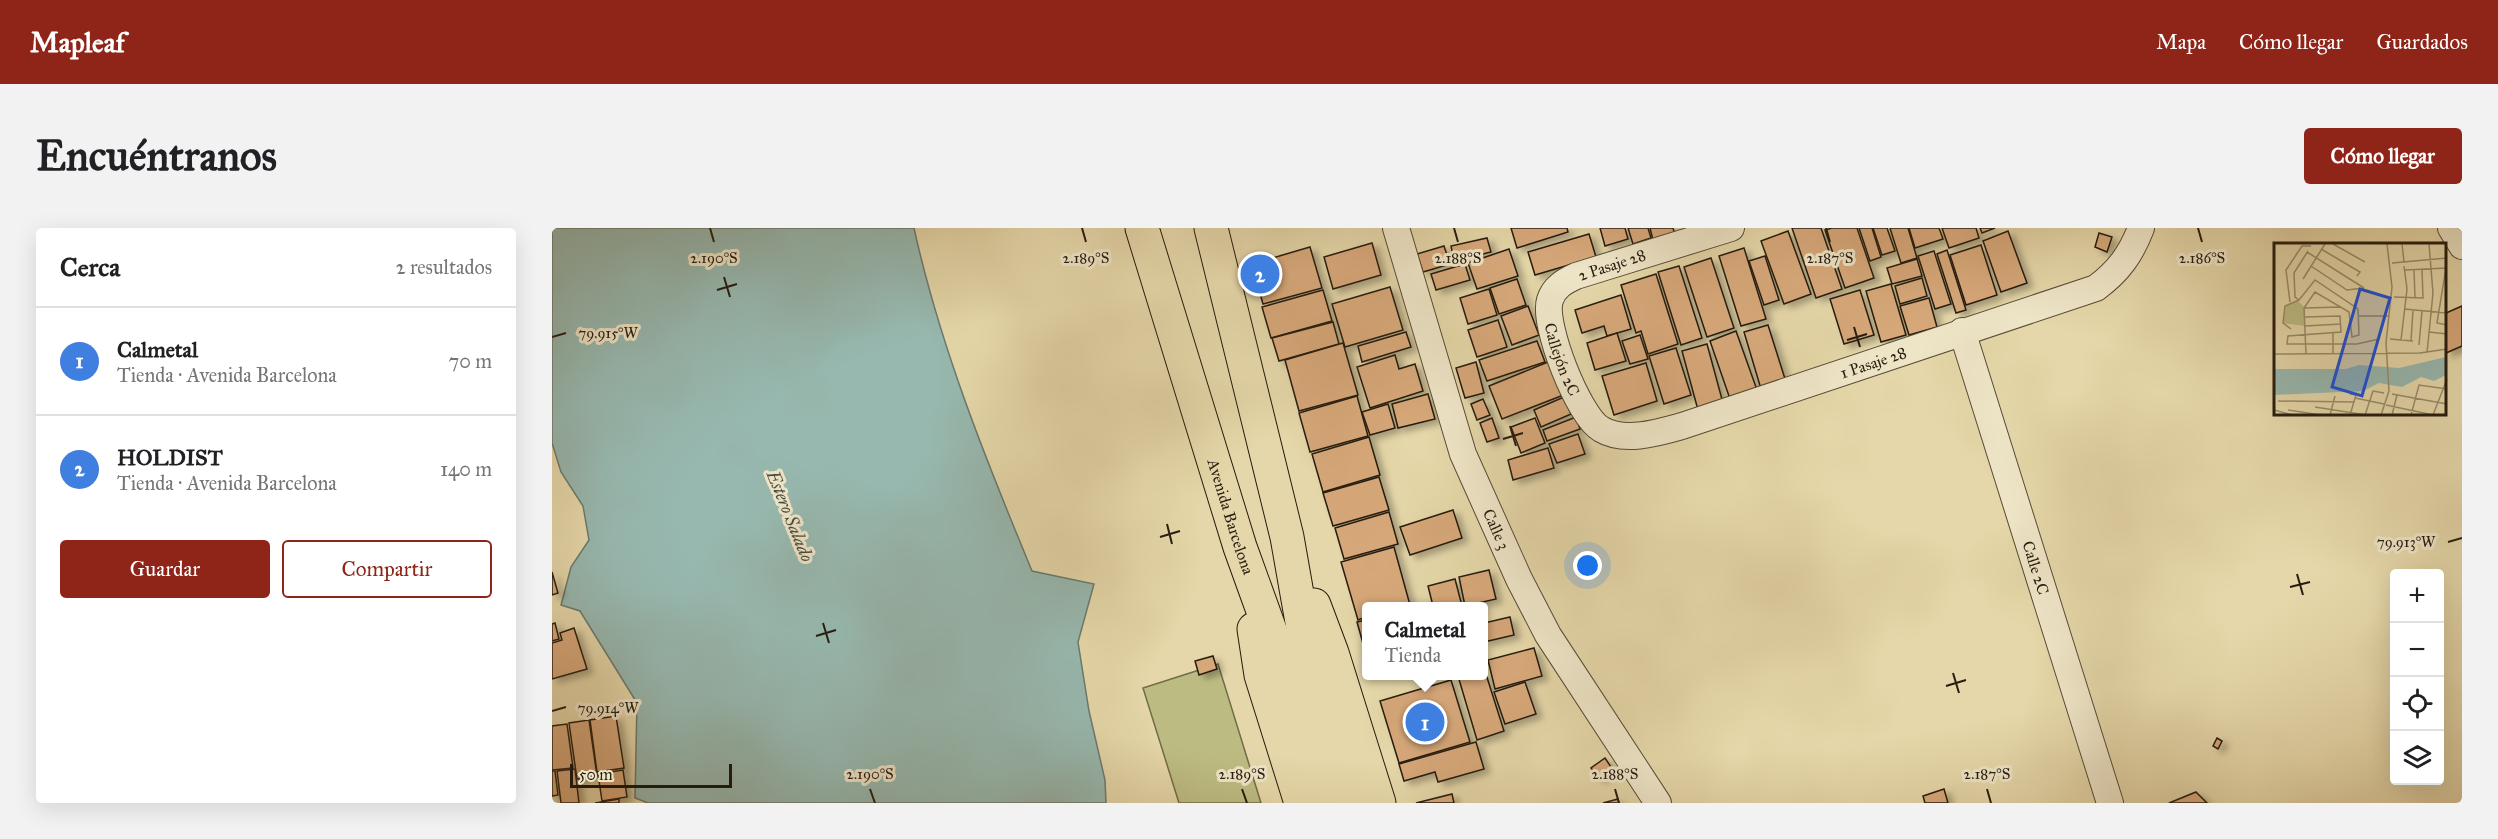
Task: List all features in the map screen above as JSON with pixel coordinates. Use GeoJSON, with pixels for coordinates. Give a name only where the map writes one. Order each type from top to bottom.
{"type":"FeatureCollection","features":[{"type":"Feature","properties":{"kind":"main road","name":"Avenida Barcelona"},"geometry":{"type":"LineString","coordinates":[[1142,228],[1240,548],[1297,665],[1353,803]]}},
{"type":"Feature","properties":{"kind":"main road","name":"Avenida Barcelona"},"geometry":{"type":"LineString","coordinates":[[1211,228],[1287,537],[1297,665],[1326,803]]}},
{"type":"Feature","properties":{"kind":"main road"},"geometry":{"type":"LineString","coordinates":[[1287,537],[1332,654],[1379,803]]}},
{"type":"Feature","properties":{"kind":"main road"},"geometry":{"type":"LineString","coordinates":[[1240,548],[1261,675],[1301,803]]}},
{"type":"Feature","properties":{"kind":"street","name":"Calle 3"},"geometry":{"type":"LineString","coordinates":[[1396,228],[1463,454],[1519,579],[1548,635],[1658,803]]}},
{"type":"Feature","properties":{"kind":"street","name":"2 Pasaje 28"},"geometry":{"type":"LineString","coordinates":[[1562,283],[1576,276],[1731,228]]}},
{"type":"Feature","properties":{"kind":"street","name":"1 Pasaje 28"},"geometry":{"type":"LineString","coordinates":[[1602,430],[1619,435],[1654,434],[2096,288],[2115,274],[2129,255],[2141,228]]}},
{"type":"Feature","properties":{"kind":"street"},"geometry":{"type":"LineString","coordinates":[[2451,228],[2462,246]]}},
{"type":"Feature","properties":{"kind":"street","name":"Callejón 2C"},"geometry":{"type":"LineString","coordinates":[[1562,283],[1549,302],[1552,335],[1583,410],[1591,422],[1602,430]]}},
{"type":"Feature","properties":{"kind":"street","name":"Calle 2C"},"geometry":{"type":"LineString","coordinates":[[1962,331],[2110,803]]}},
{"type":"Feature","properties":{"kind":"green space"},"geometry":{"type":"Polygon","coordinates":[[[1218,664],[1261,803],[1179,803],[1143,688],[1218,664]]]}},
{"type":"Feature","properties":{"kind":"water","name":"Estero Salado"},"geometry":{"type":"Polygon","coordinates":[[[552,228],[914,228],[951,359],[981,445],[1032,571],[1094,584],[1078,642],[1089,711],[1105,780],[1106,803],[648,803],[635,798],[637,703],[580,611],[561,605],[571,567],[589,540],[583,506],[561,472],[552,443],[552,228]]]}},
{"type":"Feature","properties":{"kind":"building"},"geometry":{"type":"Polygon","coordinates":[[[1511,228],[1567,228],[1568,232],[1517,248],[1511,228]]]}},
{"type":"Feature","properties":{"kind":"building"},"geometry":{"type":"Polygon","coordinates":[[[1600,228],[1625,228],[1628,239],[1605,246],[1600,228]]]}},
{"type":"Feature","properties":{"kind":"building"},"geometry":{"type":"Polygon","coordinates":[[[1628,228],[1648,228],[1651,238],[1633,244],[1628,228]]]}},
{"type":"Feature","properties":{"kind":"building"},"geometry":{"type":"Polygon","coordinates":[[[1650,228],[1673,228],[1675,235],[1653,240],[1650,228]]]}},
{"type":"Feature","properties":{"kind":"building"},"geometry":{"type":"Polygon","coordinates":[[[1792,228],[1821,228],[1842,289],[1816,298],[1792,228]]]}},
{"type":"Feature","properties":{"kind":"building"},"geometry":{"type":"Polygon","coordinates":[[[1857,228],[1874,278],[1845,288],[1825,230],[1857,228]]]}},
{"type":"Feature","properties":{"kind":"building"},"geometry":{"type":"Polygon","coordinates":[[[1859,228],[1872,228],[1881,257],[1870,261],[1859,228]]]}},
{"type":"Feature","properties":{"kind":"building"},"geometry":{"type":"Polygon","coordinates":[[[1873,228],[1887,228],[1895,251],[1882,255],[1873,228]]]}},
{"type":"Feature","properties":{"kind":"building"},"geometry":{"type":"Polygon","coordinates":[[[1890,228],[1908,228],[1917,258],[1901,263],[1890,228]]]}},
{"type":"Feature","properties":{"kind":"building"},"geometry":{"type":"Polygon","coordinates":[[[1909,228],[1939,228],[1943,239],[1915,248],[1909,228]]]}},
{"type":"Feature","properties":{"kind":"building"},"geometry":{"type":"Polygon","coordinates":[[[1942,228],[1976,228],[1979,238],[1949,248],[1942,228]]]}},
{"type":"Feature","properties":{"kind":"building"},"geometry":{"type":"Polygon","coordinates":[[[1980,228],[1995,228],[1982,233],[1980,228]]]}},
{"type":"Feature","properties":{"kind":"building"},"geometry":{"type":"Polygon","coordinates":[[[1788,231],[1811,294],[1784,304],[1761,241],[1788,231]]]}},
{"type":"Feature","properties":{"kind":"building"},"geometry":{"type":"Polygon","coordinates":[[[2008,231],[2027,283],[2001,292],[1983,241],[2008,231]]]}},
{"type":"Feature","properties":{"kind":"building"},"geometry":{"type":"Polygon","coordinates":[[[2099,233],[2112,237],[2107,252],[2095,247],[2099,233]]]}},
{"type":"Feature","properties":{"kind":"building"},"geometry":{"type":"Polygon","coordinates":[[[1589,234],[1596,257],[1535,275],[1528,252],[1589,234]]]}},
{"type":"Feature","properties":{"kind":"building"},"geometry":{"type":"Polygon","coordinates":[[[1487,238],[1491,252],[1454,261],[1451,246],[1487,238]]]}},
{"type":"Feature","properties":{"kind":"building"},"geometry":{"type":"Polygon","coordinates":[[[1372,243],[1381,275],[1333,289],[1324,257],[1372,243]]]}},
{"type":"Feature","properties":{"kind":"building"},"geometry":{"type":"Polygon","coordinates":[[[1981,245],[1997,295],[1966,305],[1950,255],[1981,245]]]}},
{"type":"Feature","properties":{"kind":"building"},"geometry":{"type":"Polygon","coordinates":[[[1444,246],[1450,264],[1423,272],[1417,254],[1444,246]]]}},
{"type":"Feature","properties":{"kind":"building"},"geometry":{"type":"Polygon","coordinates":[[[1310,247],[1322,288],[1263,304],[1252,264],[1310,247]]]}},
{"type":"Feature","properties":{"kind":"building"},"geometry":{"type":"Polygon","coordinates":[[[1744,248],[1766,319],[1741,326],[1719,256],[1744,248]]]}},
{"type":"Feature","properties":{"kind":"building"},"geometry":{"type":"Polygon","coordinates":[[[1509,249],[1518,276],[1477,289],[1468,263],[1509,249]]]}},
{"type":"Feature","properties":{"kind":"building"},"geometry":{"type":"Polygon","coordinates":[[[1947,250],[1966,310],[1956,313],[1937,254],[1947,250]]]}},
{"type":"Feature","properties":{"kind":"building"},"geometry":{"type":"Polygon","coordinates":[[[1934,251],[1951,304],[1935,309],[1918,256],[1934,251]]]}},
{"type":"Feature","properties":{"kind":"building"},"geometry":{"type":"Polygon","coordinates":[[[1765,256],[1779,300],[1764,305],[1749,261],[1765,256]]]}},
{"type":"Feature","properties":{"kind":"building"},"geometry":{"type":"Polygon","coordinates":[[[1711,258],[1734,328],[1707,337],[1684,267],[1711,258]]]}},
{"type":"Feature","properties":{"kind":"building"},"geometry":{"type":"Polygon","coordinates":[[[1917,259],[1922,276],[1892,284],[1887,268],[1917,259]]]}},
{"type":"Feature","properties":{"kind":"building"},"geometry":{"type":"Polygon","coordinates":[[[1465,264],[1470,280],[1436,290],[1431,274],[1465,264]]]}},
{"type":"Feature","properties":{"kind":"building"},"geometry":{"type":"Polygon","coordinates":[[[1679,266],[1702,338],[1681,345],[1658,272],[1679,266]]]}},
{"type":"Feature","properties":{"kind":"building"},"geometry":{"type":"Polygon","coordinates":[[[1656,274],[1678,344],[1648,354],[1641,331],[1636,333],[1621,285],[1656,274]]]}},
{"type":"Feature","properties":{"kind":"building"},"geometry":{"type":"Polygon","coordinates":[[[1922,278],[1927,296],[1900,304],[1895,286],[1922,278]]]}},
{"type":"Feature","properties":{"kind":"building"},"geometry":{"type":"Polygon","coordinates":[[[1517,279],[1526,305],[1499,314],[1490,288],[1517,279]]]}},
{"type":"Feature","properties":{"kind":"building"},"geometry":{"type":"Polygon","coordinates":[[[1891,284],[1906,335],[1881,342],[1866,291],[1891,284]]]}},
{"type":"Feature","properties":{"kind":"building"},"geometry":{"type":"Polygon","coordinates":[[[1390,287],[1403,330],[1345,347],[1332,304],[1390,287]]]}},
{"type":"Feature","properties":{"kind":"building"},"geometry":{"type":"Polygon","coordinates":[[[1489,289],[1497,315],[1468,324],[1460,298],[1489,289]]]}},
{"type":"Feature","properties":{"kind":"building"},"geometry":{"type":"Polygon","coordinates":[[[1323,290],[1332,321],[1271,338],[1262,307],[1323,290]]]}},
{"type":"Feature","properties":{"kind":"building"},"geometry":{"type":"Polygon","coordinates":[[[1860,290],[1874,335],[1844,344],[1830,299],[1860,290]]]}},
{"type":"Feature","properties":{"kind":"building"},"geometry":{"type":"Polygon","coordinates":[[[1621,295],[1631,329],[1607,336],[1604,326],[1582,333],[1575,310],[1621,295]]]}},
{"type":"Feature","properties":{"kind":"building"},"geometry":{"type":"Polygon","coordinates":[[[1929,298],[1937,327],[1909,335],[1900,306],[1929,298]]]}},
{"type":"Feature","properties":{"kind":"building"},"geometry":{"type":"Polygon","coordinates":[[[1528,306],[1539,335],[1512,345],[1501,316],[1528,306]]]}},
{"type":"Feature","properties":{"kind":"building"},"geometry":{"type":"Polygon","coordinates":[[[2462,306],[2462,346],[2447,353],[2447,313],[2462,306]]]}},
{"type":"Feature","properties":{"kind":"building"},"geometry":{"type":"Polygon","coordinates":[[[1498,320],[1507,347],[1477,357],[1468,330],[1498,320]]]}},
{"type":"Feature","properties":{"kind":"building"},"geometry":{"type":"Polygon","coordinates":[[[1333,322],[1339,344],[1279,361],[1272,338],[1333,322]]]}},
{"type":"Feature","properties":{"kind":"building"},"geometry":{"type":"Polygon","coordinates":[[[1768,325],[1786,382],[1761,389],[1744,332],[1768,325]]]}},
{"type":"Feature","properties":{"kind":"building"},"geometry":{"type":"Polygon","coordinates":[[[1736,331],[1757,390],[1730,399],[1710,341],[1736,331]]]}},
{"type":"Feature","properties":{"kind":"building"},"geometry":{"type":"Polygon","coordinates":[[[1406,332],[1411,347],[1362,362],[1358,346],[1406,332]]]}},
{"type":"Feature","properties":{"kind":"building"},"geometry":{"type":"Polygon","coordinates":[[[1617,333],[1626,361],[1595,370],[1587,343],[1617,333]]]}},
{"type":"Feature","properties":{"kind":"building"},"geometry":{"type":"Polygon","coordinates":[[[1640,335],[1648,359],[1630,364],[1622,341],[1640,335]]]}},
{"type":"Feature","properties":{"kind":"building"},"geometry":{"type":"Polygon","coordinates":[[[1537,341],[1545,362],[1487,381],[1479,360],[1537,341]]]}},
{"type":"Feature","properties":{"kind":"building"},"geometry":{"type":"Polygon","coordinates":[[[1343,343],[1358,395],[1299,411],[1285,360],[1343,343]]]}},
{"type":"Feature","properties":{"kind":"building"},"geometry":{"type":"Polygon","coordinates":[[[1707,344],[1723,403],[1698,410],[1682,351],[1707,344]]]}},
{"type":"Feature","properties":{"kind":"building"},"geometry":{"type":"Polygon","coordinates":[[[1676,348],[1691,395],[1664,404],[1649,356],[1676,348]]]}},
{"type":"Feature","properties":{"kind":"building"},"geometry":{"type":"Polygon","coordinates":[[[1395,355],[1399,369],[1415,364],[1423,391],[1370,408],[1357,367],[1395,355]]]}},
{"type":"Feature","properties":{"kind":"building"},"geometry":{"type":"Polygon","coordinates":[[[1553,360],[1566,394],[1502,419],[1489,386],[1553,360]]]}},
{"type":"Feature","properties":{"kind":"building"},"geometry":{"type":"Polygon","coordinates":[[[1476,362],[1484,393],[1465,398],[1456,368],[1476,362]]]}},
{"type":"Feature","properties":{"kind":"building"},"geometry":{"type":"Polygon","coordinates":[[[1646,363],[1657,401],[1614,415],[1602,376],[1646,363]]]}},
{"type":"Feature","properties":{"kind":"building"},"geometry":{"type":"Polygon","coordinates":[[[1428,394],[1435,419],[1398,428],[1392,404],[1428,394]]]}},
{"type":"Feature","properties":{"kind":"building"},"geometry":{"type":"Polygon","coordinates":[[[1357,396],[1368,436],[1310,452],[1299,413],[1357,396]]]}},
{"type":"Feature","properties":{"kind":"building"},"geometry":{"type":"Polygon","coordinates":[[[1564,397],[1571,414],[1541,427],[1534,410],[1564,397]]]}},
{"type":"Feature","properties":{"kind":"building"},"geometry":{"type":"Polygon","coordinates":[[[1483,399],[1490,415],[1477,420],[1471,404],[1483,399]]]}},
{"type":"Feature","properties":{"kind":"building"},"geometry":{"type":"Polygon","coordinates":[[[1388,404],[1395,428],[1370,435],[1362,412],[1388,404]]]}},
{"type":"Feature","properties":{"kind":"building"},"geometry":{"type":"Polygon","coordinates":[[[1576,417],[1580,429],[1547,441],[1543,430],[1576,417]]]}},
{"type":"Feature","properties":{"kind":"building"},"geometry":{"type":"Polygon","coordinates":[[[1492,418],[1499,438],[1487,442],[1480,423],[1492,418]]]}},
{"type":"Feature","properties":{"kind":"building"},"geometry":{"type":"Polygon","coordinates":[[[1535,418],[1545,443],[1521,453],[1511,427],[1535,418]]]}},
{"type":"Feature","properties":{"kind":"building"},"geometry":{"type":"Polygon","coordinates":[[[1578,434],[1585,454],[1557,463],[1549,444],[1578,434]]]}},
{"type":"Feature","properties":{"kind":"building"},"geometry":{"type":"Polygon","coordinates":[[[1369,437],[1380,475],[1323,492],[1312,454],[1369,437]]]}},
{"type":"Feature","properties":{"kind":"building"},"geometry":{"type":"Polygon","coordinates":[[[1548,448],[1554,468],[1513,480],[1508,460],[1548,448]]]}},
{"type":"Feature","properties":{"kind":"building"},"geometry":{"type":"Polygon","coordinates":[[[1379,477],[1389,510],[1333,526],[1323,493],[1379,477]]]}},
{"type":"Feature","properties":{"kind":"building"},"geometry":{"type":"Polygon","coordinates":[[[1453,510],[1462,538],[1410,555],[1400,527],[1453,510]]]}},
{"type":"Feature","properties":{"kind":"building"},"geometry":{"type":"Polygon","coordinates":[[[1389,512],[1398,544],[1344,559],[1335,528],[1389,512]]]}},
{"type":"Feature","properties":{"kind":"building"},"geometry":{"type":"Polygon","coordinates":[[[1394,547],[1409,602],[1362,602],[1362,618],[1358,620],[1341,562],[1394,547]]]}},
{"type":"Feature","properties":{"kind":"building"},"geometry":{"type":"Polygon","coordinates":[[[1489,570],[1496,599],[1464,602],[1459,577],[1489,570]]]}},
{"type":"Feature","properties":{"kind":"building"},"geometry":{"type":"Polygon","coordinates":[[[552,572],[558,593],[552,595],[552,572]]]}},
{"type":"Feature","properties":{"kind":"building"},"geometry":{"type":"Polygon","coordinates":[[[1455,579],[1461,602],[1432,602],[1428,586],[1455,579]]]}},
{"type":"Feature","properties":{"kind":"building"},"geometry":{"type":"Polygon","coordinates":[[[1510,617],[1514,635],[1488,641],[1488,622],[1510,617]]]}},
{"type":"Feature","properties":{"kind":"building"},"geometry":{"type":"Polygon","coordinates":[[[1362,621],[1362,640],[1357,622],[1362,621]]]}},
{"type":"Feature","properties":{"kind":"building"},"geometry":{"type":"Polygon","coordinates":[[[555,623],[559,639],[552,641],[552,624],[555,623]]]}},
{"type":"Feature","properties":{"kind":"building"},"geometry":{"type":"Polygon","coordinates":[[[574,628],[587,669],[552,679],[552,643],[562,640],[560,633],[574,628]]]}},
{"type":"Feature","properties":{"kind":"building"},"geometry":{"type":"Polygon","coordinates":[[[1534,648],[1542,676],[1495,689],[1488,660],[1534,648]]]}},
{"type":"Feature","properties":{"kind":"building"},"geometry":{"type":"Polygon","coordinates":[[[1213,656],[1217,669],[1199,675],[1195,661],[1213,656]]]}},
{"type":"Feature","properties":{"kind":"building"},"geometry":{"type":"Polygon","coordinates":[[[1451,680],[1470,742],[1399,763],[1380,701],[1451,680]]]}},
{"type":"Feature","properties":{"kind":"building"},"geometry":{"type":"Polygon","coordinates":[[[1459,680],[1488,680],[1504,731],[1477,740],[1459,680]]]}},
{"type":"Feature","properties":{"kind":"building"},"geometry":{"type":"Polygon","coordinates":[[[1525,682],[1536,714],[1505,724],[1494,692],[1525,682]]]}},
{"type":"Feature","properties":{"kind":"building"},"geometry":{"type":"Polygon","coordinates":[[[616,716],[624,768],[597,772],[590,720],[616,716]]]}},
{"type":"Feature","properties":{"kind":"building"},"geometry":{"type":"Polygon","coordinates":[[[589,720],[597,776],[577,779],[569,723],[589,720]]]}},
{"type":"Feature","properties":{"kind":"building"},"geometry":{"type":"Polygon","coordinates":[[[567,724],[573,768],[552,770],[552,726],[567,724]]]}},
{"type":"Feature","properties":{"kind":"building"},"geometry":{"type":"Polygon","coordinates":[[[2217,738],[2222,741],[2218,749],[2213,746],[2217,738]]]}},
{"type":"Feature","properties":{"kind":"building"},"geometry":{"type":"Polygon","coordinates":[[[1476,742],[1484,769],[1438,782],[1435,772],[1404,781],[1399,764],[1476,742]]]}},
{"type":"Feature","properties":{"kind":"building"},"geometry":{"type":"Polygon","coordinates":[[[1605,758],[1613,770],[1599,779],[1591,768],[1605,758]]]}},
{"type":"Feature","properties":{"kind":"building"},"geometry":{"type":"Polygon","coordinates":[[[575,769],[579,803],[561,803],[557,771],[575,769]]]}},
{"type":"Feature","properties":{"kind":"building"},"geometry":{"type":"Polygon","coordinates":[[[623,770],[627,797],[602,801],[598,774],[623,770]]]}},
{"type":"Feature","properties":{"kind":"building"},"geometry":{"type":"Polygon","coordinates":[[[552,771],[555,771],[558,795],[552,796],[552,771]]]}},
{"type":"Feature","properties":{"kind":"building"},"geometry":{"type":"Polygon","coordinates":[[[1944,789],[1948,803],[1925,803],[1923,796],[1944,789]]]}},
{"type":"Feature","properties":{"kind":"building"},"geometry":{"type":"Polygon","coordinates":[[[2196,792],[2207,803],[2169,803],[2196,792]]]}},
{"type":"Feature","properties":{"kind":"building"},"geometry":{"type":"Polygon","coordinates":[[[1452,794],[1454,803],[1416,803],[1452,794]]]}},
{"type":"Feature","properties":{"kind":"building"},"geometry":{"type":"Polygon","coordinates":[[[619,799],[619,803],[595,803],[619,799]]]}},
{"type":"Feature","properties":{"kind":"building"},"geometry":{"type":"Polygon","coordinates":[[[1618,799],[1619,803],[1603,803],[1618,799]]]}},
{"type":"Feature","properties":{"kind":"place","name":"HOLDIST"},"geometry":{"type":"Point","coordinates":[1260,274]}},
{"type":"Feature","properties":{"kind":"place","name":"Calmetal"},"geometry":{"type":"Point","coordinates":[1425,722]}}]}
